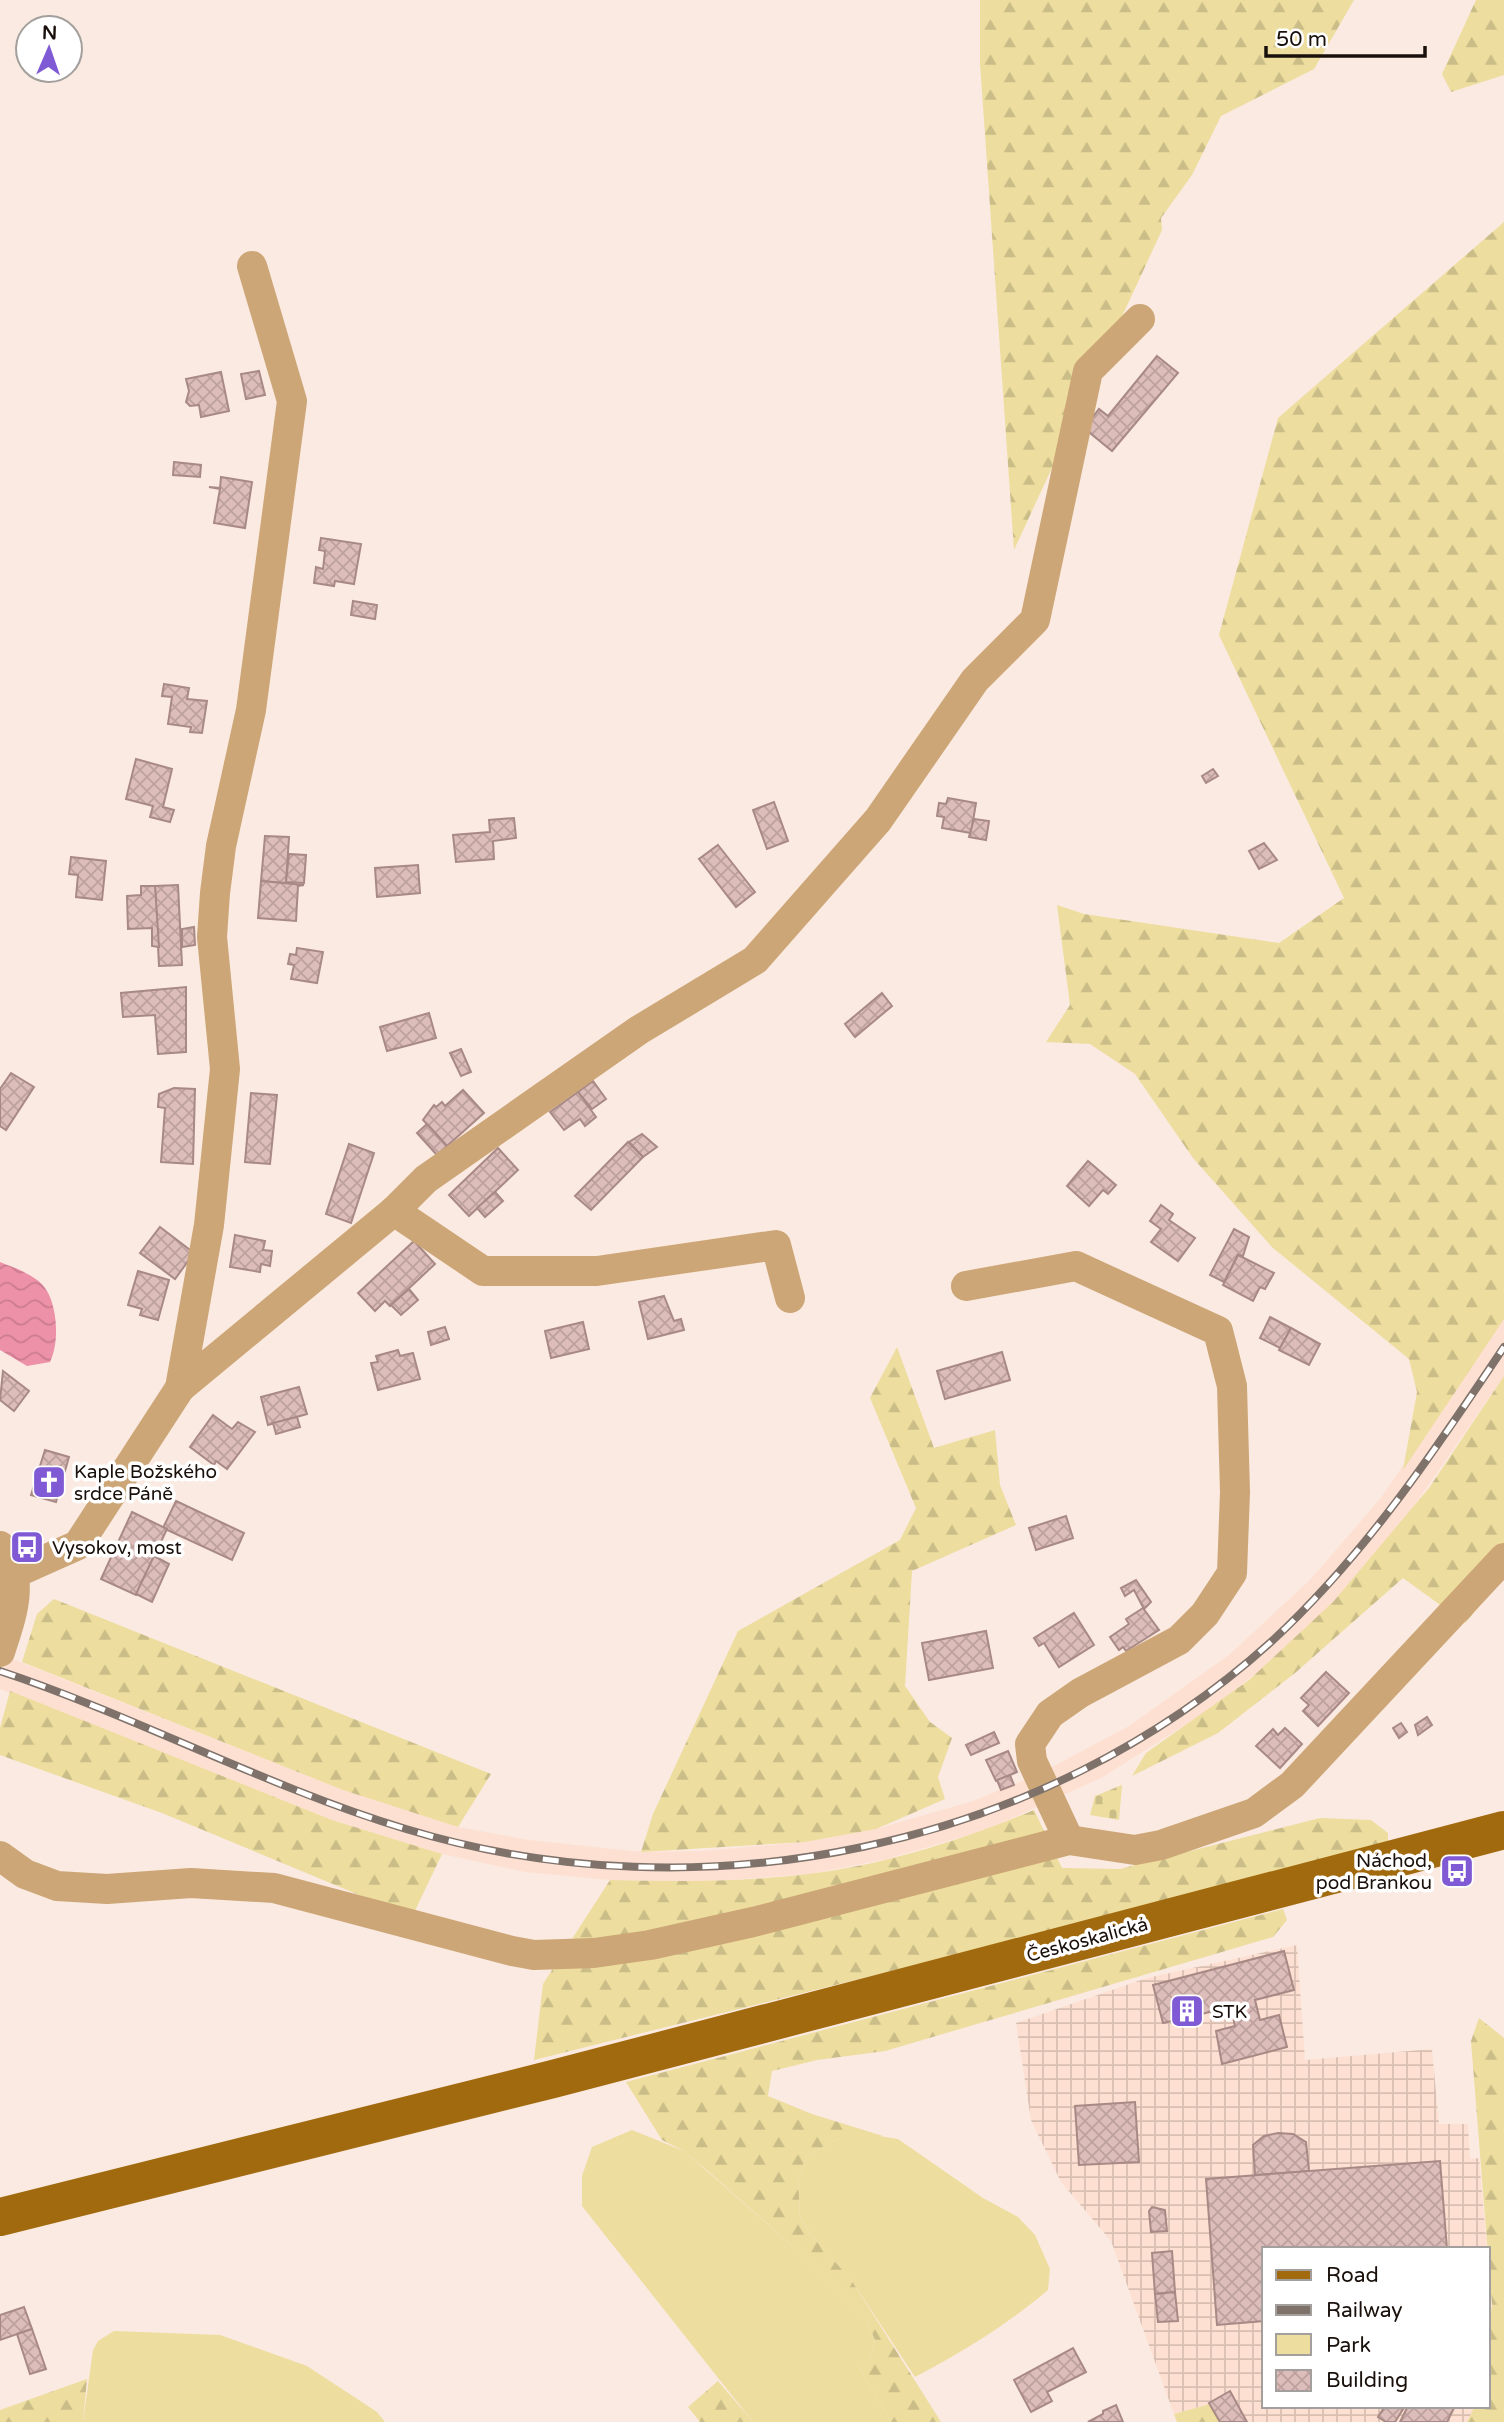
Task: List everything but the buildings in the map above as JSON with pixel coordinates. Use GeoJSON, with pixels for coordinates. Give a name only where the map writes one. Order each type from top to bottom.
{"type":"FeatureCollection","features":[{"type":"Feature","properties":{"kind":"main road","name":"Českoskalická"},"geometry":{"type":"LineString","coordinates":[[0,2217],[670,2048],[1504,1830]]}},
{"type":"Feature","properties":{"kind":"street"},"geometry":{"type":"LineString","coordinates":[[180,1388],[209,1225],[225,1069],[212,937],[215,893],[221,846],[251,710],[292,401],[252,267]]}},
{"type":"Feature","properties":{"kind":"street"},"geometry":{"type":"LineString","coordinates":[[13,1574],[78,1545],[180,1388],[394,1211],[426,1179],[617,1046],[755,960],[878,820],[975,680],[1035,620],[1088,371],[1140,319]]}},
{"type":"Feature","properties":{"kind":"street"},"geometry":{"type":"LineString","coordinates":[[394,1211],[483,1272],[597,1271],[776,1244],[790,1298]]}},
{"type":"Feature","properties":{"kind":"street"},"geometry":{"type":"LineString","coordinates":[[966,1286],[1076,1266],[1218,1331],[1232,1386],[1235,1492],[1232,1573],[1205,1615],[1179,1640],[1080,1693],[1050,1714],[1030,1744],[1032,1762],[1069,1840]]}},
{"type":"Feature","properties":{"kind":"street"},"geometry":{"type":"LineString","coordinates":[[0,1546],[13,1574],[14,1608],[0,1652]]}},
{"type":"Feature","properties":{"kind":"street"},"geometry":{"type":"LineString","coordinates":[[0,1856],[24,1874],[57,1886],[107,1889],[191,1883],[274,1888],[512,1951],[564,1955],[650,1945],[753,1923],[1069,1840],[1135,1850],[1161,1845],[1254,1814],[1292,1785],[1504,1558]]}},
{"type":"Feature","properties":{"kind":"shaded area"},"geometry":{"type":"Polygon","coordinates":[[[1504,1319],[1504,1376],[1405,1519],[1333,1602],[1282,1653],[1206,1712],[1101,1778],[983,1831],[883,1860],[809,1874],[702,1882],[610,1880],[525,1872],[442,1854],[332,1820],[0,1689],[0,1654],[343,1790],[458,1827],[529,1840],[641,1852],[701,1851],[805,1842],[876,1829],[973,1801],[1039,1774],[1129,1726],[1229,1655],[1310,1580],[1380,1499],[1504,1319]]]}},
{"type":"Feature","properties":{"kind":"shaded area"},"geometry":{"type":"Polygon","coordinates":[[[1297,1945],[1305,2060],[1432,2049],[1439,2124],[1468,2124],[1470,2159],[1479,2158],[1487,2247],[1262,2247],[1262,2408],[1474,2408],[1467,2422],[1222,2422],[1210,2404],[1174,2414],[1111,2241],[1061,2182],[1031,2120],[1016,2023],[1147,1978],[1297,1945]]]}},
{"type":"Feature","properties":{"kind":"green space"},"geometry":{"type":"Polygon","coordinates":[[[980,0],[1354,0],[1314,69],[1221,116],[1192,175],[1161,218],[1162,230],[1014,550],[980,63],[980,0]]]}},
{"type":"Feature","properties":{"kind":"green space"},"geometry":{"type":"Polygon","coordinates":[[[1476,0],[1504,0],[1504,75],[1451,92],[1442,74],[1476,0]]]}},
{"type":"Feature","properties":{"kind":"green space"},"geometry":{"type":"Polygon","coordinates":[[[1504,222],[1504,1319],[1403,1470],[1417,1392],[1409,1359],[1273,1248],[1193,1158],[1135,1074],[1090,1044],[1046,1042],[1070,1005],[1057,905],[1084,914],[1279,943],[1344,898],[1219,635],[1278,418],[1504,222]]]}},
{"type":"Feature","properties":{"kind":"green space"},"geometry":{"type":"Polygon","coordinates":[[[897,1347],[934,1448],[995,1430],[1000,1485],[1016,1525],[912,1571],[905,1686],[930,1722],[952,1738],[938,1777],[945,1799],[876,1829],[805,1842],[641,1852],[653,1814],[738,1631],[900,1540],[916,1508],[870,1398],[897,1347]]]}},
{"type":"Feature","properties":{"kind":"green space"},"geometry":{"type":"Polygon","coordinates":[[[1504,1376],[1504,1578],[1465,1623],[1403,1578],[1295,1673],[1218,1733],[1132,1776],[1146,1753],[1249,1680],[1333,1602],[1429,1488],[1504,1376]]]}},
{"type":"Feature","properties":{"kind":"green space"},"geometry":{"type":"Polygon","coordinates":[[[54,1599],[491,1774],[458,1827],[343,1790],[22,1662],[37,1614],[54,1599]]]}},
{"type":"Feature","properties":{"kind":"green space"},"geometry":{"type":"Polygon","coordinates":[[[10,1691],[332,1820],[442,1854],[412,1917],[162,1813],[0,1755],[0,1728],[10,1691]]]}},
{"type":"Feature","properties":{"kind":"green space"},"geometry":{"type":"Polygon","coordinates":[[[1122,1785],[1119,1820],[1090,1815],[1095,1796],[1122,1785]]]}},
{"type":"Feature","properties":{"kind":"green space"},"geometry":{"type":"Polygon","coordinates":[[[1034,1810],[1062,1868],[1120,1869],[1320,1818],[1371,1820],[1388,1833],[1388,1847],[534,2060],[543,1984],[610,1880],[734,1880],[837,1870],[923,1850],[1034,1810]]]}},
{"type":"Feature","properties":{"kind":"green space"},"geometry":{"type":"Polygon","coordinates":[[[1283,1909],[1287,1920],[1273,1937],[885,2051],[817,2060],[772,2071],[768,2096],[812,2114],[883,2136],[840,2138],[806,2156],[798,2179],[800,2216],[809,2232],[852,2281],[941,2422],[891,2422],[860,2369],[871,2357],[875,2340],[866,2319],[805,2257],[710,2173],[684,2151],[662,2140],[626,2082],[1283,1909]]]}},
{"type":"Feature","properties":{"kind":"green space"},"geometry":{"type":"Polygon","coordinates":[[[1479,2018],[1504,2038],[1504,2422],[1467,2422],[1474,2408],[1490,2408],[1492,2305],[1490,2247],[1487,2247],[1471,2041],[1479,2018]]]}},
{"type":"Feature","properties":{"kind":"green space"},"geometry":{"type":"Polygon","coordinates":[[[632,2130],[684,2151],[805,2257],[866,2319],[875,2340],[871,2357],[860,2369],[891,2422],[753,2422],[582,2206],[582,2176],[592,2147],[632,2130]]]}},
{"type":"Feature","properties":{"kind":"green space"},"geometry":{"type":"Polygon","coordinates":[[[867,2134],[898,2139],[983,2198],[1018,2217],[1035,2235],[1050,2269],[1048,2290],[1033,2303],[984,2337],[915,2377],[852,2281],[809,2232],[800,2216],[798,2179],[806,2156],[840,2138],[867,2134]]]}},
{"type":"Feature","properties":{"kind":"green space"},"geometry":{"type":"Polygon","coordinates":[[[114,2331],[220,2335],[307,2366],[377,2412],[385,2422],[83,2422],[93,2350],[98,2341],[114,2331]]]}},
{"type":"Feature","properties":{"kind":"green space"},"geometry":{"type":"Polygon","coordinates":[[[87,2379],[83,2422],[0,2422],[0,2410],[87,2379]]]}},
{"type":"Feature","properties":{"kind":"green space"},"geometry":{"type":"Polygon","coordinates":[[[718,2381],[753,2422],[700,2422],[688,2407],[718,2381]]]}},
{"type":"Feature","properties":{"kind":"green space"},"geometry":{"type":"Polygon","coordinates":[[[1210,2404],[1222,2422],[1177,2422],[1174,2414],[1210,2404]]]}},
{"type":"Feature","properties":{"kind":"water"},"geometry":{"type":"Polygon","coordinates":[[[0,1262],[33,1277],[51,1299],[56,1327],[55,1346],[50,1362],[27,1366],[0,1350],[0,1262]]]}},
{"type":"Feature","properties":{"kind":"railway"},"geometry":{"type":"LineString","coordinates":[[0,1671],[102,1709],[253,1773],[354,1812],[406,1829],[519,1855],[634,1867],[749,1864],[864,1847],[975,1816],[1081,1771],[1181,1712],[1272,1641],[1338,1574],[1368,1538],[1397,1501],[1504,1347]]}},
{"type":"Feature","properties":{"kind":"place","name":"Kaple Božského srdce Páně"},"geometry":{"type":"Point","coordinates":[49,1482]}},
{"type":"Feature","properties":{"kind":"place","name":"Vysokov, most"},"geometry":{"type":"Point","coordinates":[27,1547]}},
{"type":"Feature","properties":{"kind":"place","name":"Náchod, pod Brankou"},"geometry":{"type":"Point","coordinates":[1457,1871]}},
{"type":"Feature","properties":{"kind":"place","name":"STK"},"geometry":{"type":"Point","coordinates":[1187,2011]}}]}
